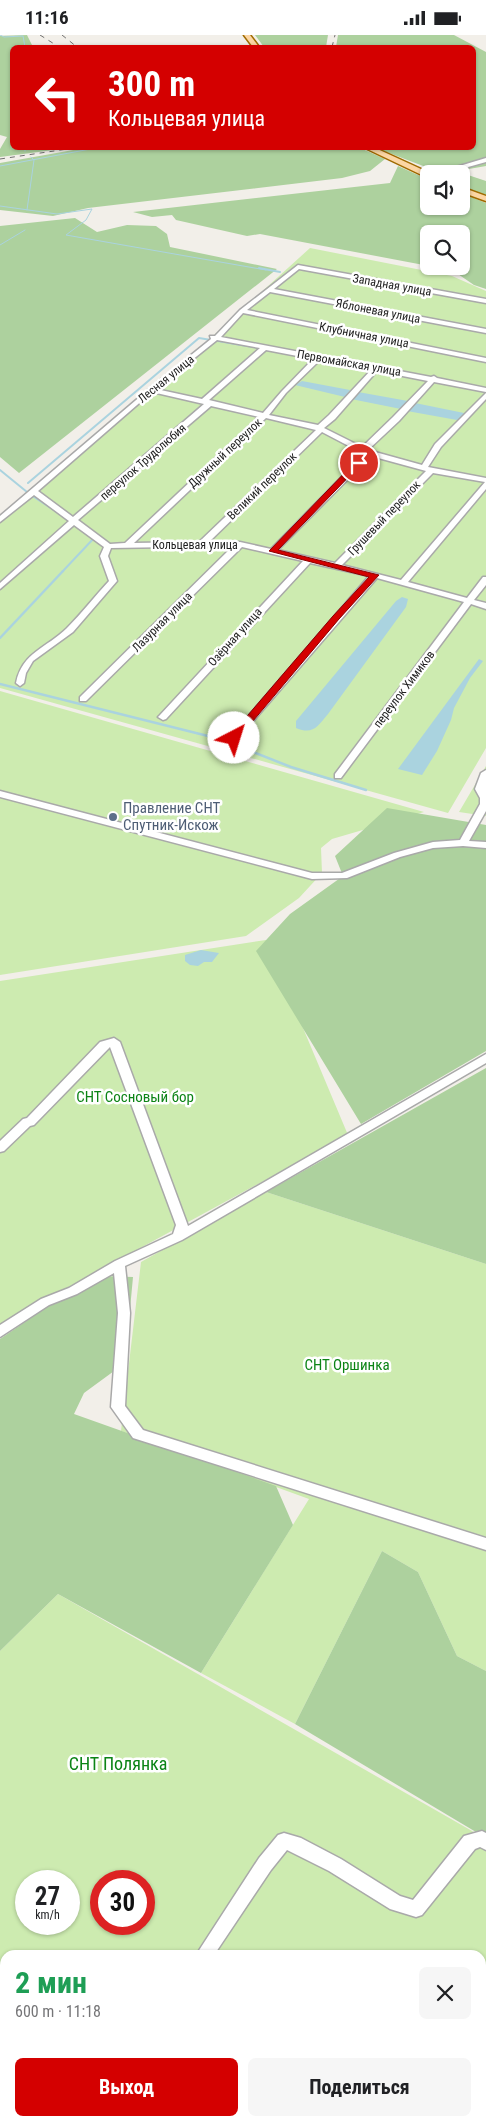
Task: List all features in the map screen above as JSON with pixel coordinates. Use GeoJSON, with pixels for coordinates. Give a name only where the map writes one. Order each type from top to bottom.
{"type":"FeatureCollection","features":[{"type":"Feature","properties":{"kind":"main road"},"geometry":{"type":"LineString","coordinates":[[373,150],[420,171]]}},
{"type":"Feature","properties":{"kind":"main road"},"geometry":{"type":"LineString","coordinates":[[470,193],[486,199]]}},
{"type":"Feature","properties":{"kind":"street"},"geometry":{"type":"LineString","coordinates":[[468,165],[486,160]]}},
{"type":"Feature","properties":{"kind":"street","name":"Лесная улица"},"geometry":{"type":"LineString","coordinates":[[0,520],[242,311],[298,267]]}},
{"type":"Feature","properties":{"kind":"street","name":"Западная улица"},"geometry":{"type":"LineString","coordinates":[[298,267],[486,301]]}},
{"type":"Feature","properties":{"kind":"street","name":"Яблоневая улица"},"geometry":{"type":"LineString","coordinates":[[271,290],[486,331]]}},
{"type":"Feature","properties":{"kind":"street","name":"Клубничная улица"},"geometry":{"type":"LineString","coordinates":[[242,311],[486,360]]}},
{"type":"Feature","properties":{"kind":"street","name":"Первомайская улица"},"geometry":{"type":"LineString","coordinates":[[214,337],[434,378],[486,390]]}},
{"type":"Feature","properties":{"kind":"street","name":"переулок Трудолюбия"},"geometry":{"type":"LineString","coordinates":[[0,587],[208,402],[265,347]]}},
{"type":"Feature","properties":{"kind":"street","name":"Дружный переулок"},"geometry":{"type":"LineString","coordinates":[[128,545],[264,416],[284,392],[319,357]]}},
{"type":"Feature","properties":{"kind":"street","name":"Великий переулок"},"geometry":{"type":"LineString","coordinates":[[202,544],[320,430],[319,428],[332,417],[376,368]]}},
{"type":"Feature","properties":{"kind":"street"},"geometry":{"type":"LineString","coordinates":[[273,551],[434,378]]}},
{"type":"Feature","properties":{"kind":"street"},"geometry":{"type":"LineString","coordinates":[[151,390],[319,428],[366,451],[427,469],[486,480],[402,583]]}},
{"type":"Feature","properties":{"kind":"street","name":"Грушевый переулок"},"geometry":{"type":"LineString","coordinates":[[337,566],[427,469],[438,446],[486,395]]}},
{"type":"Feature","properties":{"kind":"street"},"geometry":{"type":"LineString","coordinates":[[20,683],[22,671],[37,652],[63,636],[113,581],[104,556],[108,546],[33,491]]}},
{"type":"Feature","properties":{"kind":"street","name":"Кольцевая улица"},"geometry":{"type":"LineString","coordinates":[[108,546],[240,544],[375,575],[469,603],[486,606]]}},
{"type":"Feature","properties":{"kind":"street","name":"Лазурная улица"},"geometry":{"type":"LineString","coordinates":[[83,699],[240,544]]}},
{"type":"Feature","properties":{"kind":"street","name":"Озёрная улица"},"geometry":{"type":"LineString","coordinates":[[163,717],[279,589],[308,560]]}},
{"type":"Feature","properties":{"kind":"street"},"geometry":{"type":"LineString","coordinates":[[234,738],[375,575]]}},
{"type":"Feature","properties":{"kind":"street","name":"переулок Химиков"},"geometry":{"type":"LineString","coordinates":[[338,776],[486,579]]}},
{"type":"Feature","properties":{"kind":"street"},"geometry":{"type":"LineString","coordinates":[[463,843],[485,804],[485,798],[480,789],[486,773]]}},
{"type":"Feature","properties":{"kind":"street"},"geometry":{"type":"LineString","coordinates":[[0,794],[312,876],[343,876],[397,855],[433,845],[463,843],[486,845]]}},
{"type":"Feature","properties":{"kind":"street"},"geometry":{"type":"LineString","coordinates":[[0,1148],[27,1122],[30,1122],[104,1045],[114,1043],[182,1225],[178,1237]]}},
{"type":"Feature","properties":{"kind":"street"},"geometry":{"type":"LineString","coordinates":[[0,1331],[45,1302],[72,1291],[119,1264],[178,1237],[486,1058]]}},
{"type":"Feature","properties":{"kind":"street"},"geometry":{"type":"LineString","coordinates":[[119,1264],[124,1313],[118,1407],[138,1434],[486,1544]]}},
{"type":"Feature","properties":{"kind":"street"},"geometry":{"type":"LineString","coordinates":[[207,1950],[265,1864],[284,1841],[294,1844],[335,1865],[396,1903],[416,1909],[470,1843],[482,1839],[486,1842]]}},
{"type":"Feature","properties":{"kind":"green space"},"geometry":{"type":"Polygon","coordinates":[[[27,35],[32,45],[10,45],[10,150],[54,150],[0,157],[0,149],[7,137],[0,135],[0,36],[27,35]]]}},
{"type":"Feature","properties":{"kind":"green space"},"geometry":{"type":"Polygon","coordinates":[[[255,35],[328,35],[326,45],[262,45],[255,35]]]}},
{"type":"Feature","properties":{"kind":"green space"},"geometry":{"type":"Polygon","coordinates":[[[338,35],[454,35],[473,45],[336,45],[338,35]]]}},
{"type":"Feature","properties":{"kind":"green space"},"geometry":{"type":"Polygon","coordinates":[[[476,47],[486,52],[486,166],[470,169],[470,165],[421,165],[381,150],[476,150],[476,47]]]}},
{"type":"Feature","properties":{"kind":"green space"},"geometry":{"type":"Polygon","coordinates":[[[73,150],[365,150],[385,159],[370,171],[342,178],[88,208],[53,216],[0,210],[0,163],[73,150]]]}},
{"type":"Feature","properties":{"kind":"green space"},"geometry":{"type":"Polygon","coordinates":[[[398,166],[420,176],[420,215],[470,215],[470,197],[486,203],[486,289],[474,285],[459,275],[470,275],[470,225],[420,225],[420,264],[260,234],[247,236],[176,220],[172,215],[152,217],[133,212],[390,183],[398,166]]]}},
{"type":"Feature","properties":{"kind":"green space"},"geometry":{"type":"Polygon","coordinates":[[[470,176],[486,181],[486,197],[470,190],[470,176]]]}},
{"type":"Feature","properties":{"kind":"green space"},"geometry":{"type":"Polygon","coordinates":[[[75,218],[97,232],[127,225],[156,226],[167,234],[170,247],[277,269],[19,473],[0,457],[0,226],[75,218]]]}},
{"type":"Feature","properties":{"kind":"green space"},"geometry":{"type":"Polygon","coordinates":[[[310,248],[420,270],[420,275],[452,276],[486,291],[486,748],[448,813],[0,688],[0,518],[212,337],[310,248]]]}},
{"type":"Feature","properties":{"kind":"green space"},"geometry":{"type":"Polygon","coordinates":[[[0,691],[424,812],[332,839],[321,848],[322,873],[299,898],[246,936],[0,975],[0,691]]]}},
{"type":"Feature","properties":{"kind":"green space"},"geometry":{"type":"Polygon","coordinates":[[[486,766],[486,816],[459,812],[486,766]]]}},
{"type":"Feature","properties":{"kind":"green space"},"geometry":{"type":"Polygon","coordinates":[[[387,808],[486,825],[486,1051],[361,1124],[256,951],[290,914],[343,876],[335,856],[387,808]]]}},
{"type":"Feature","properties":{"kind":"green space","name":"СНТ Сосновый бор"},"geometry":{"type":"Polygon","coordinates":[[[266,940],[348,1135],[133,1252],[0,1338],[0,981],[266,940]]]}},
{"type":"Feature","properties":{"kind":"green space"},"geometry":{"type":"Polygon","coordinates":[[[486,1068],[486,1264],[266,1192],[486,1068]]]}},
{"type":"Feature","properties":{"kind":"green space","name":"СНТ Оршинка"},"geometry":{"type":"Polygon","coordinates":[[[266,1192],[486,1264],[486,1671],[457,1656],[418,1572],[382,1551],[295,1724],[201,1673],[309,1499],[121,1431],[141,1262],[266,1192]]]}},
{"type":"Feature","properties":{"kind":"green space"},"geometry":{"type":"Polygon","coordinates":[[[103,1276],[133,1277],[125,1363],[84,1393],[74,1414],[276,1486],[293,1525],[201,1673],[58,1594],[0,1651],[0,1339],[50,1305],[103,1276]]]}},
{"type":"Feature","properties":{"kind":"green space"},"geometry":{"type":"Polygon","coordinates":[[[382,1551],[418,1572],[457,1656],[486,1671],[486,1838],[295,1724],[382,1551]]]}},
{"type":"Feature","properties":{"kind":"green space","name":"СНТ Полянка"},"geometry":{"type":"Polygon","coordinates":[[[58,1594],[486,1839],[486,1950],[0,1950],[0,1651],[58,1594]]]}},
{"type":"Feature","properties":{"kind":"water"},"geometry":{"type":"Polygon","coordinates":[[[302,381],[350,390],[345,397],[295,385],[302,381]]]}},
{"type":"Feature","properties":{"kind":"water"},"geometry":{"type":"Polygon","coordinates":[[[358,392],[408,401],[401,409],[351,399],[358,392]]]}},
{"type":"Feature","properties":{"kind":"water"},"geometry":{"type":"Polygon","coordinates":[[[415,403],[464,413],[463,417],[457,420],[407,411],[415,403]]]}},
{"type":"Feature","properties":{"kind":"water"},"geometry":{"type":"Polygon","coordinates":[[[402,597],[408,599],[406,607],[328,714],[314,729],[307,731],[296,728],[296,721],[396,601],[402,597]]]}},
{"type":"Feature","properties":{"kind":"water"},"geometry":{"type":"Polygon","coordinates":[[[479,659],[483,661],[470,678],[454,708],[451,720],[437,751],[422,775],[398,769],[479,659]]]}},
{"type":"Feature","properties":{"kind":"water"},"geometry":{"type":"Polygon","coordinates":[[[201,950],[219,953],[212,962],[204,962],[198,966],[190,965],[185,961],[185,955],[201,950]]]}},
{"type":"Feature","properties":{"kind":"waterway"},"geometry":{"type":"LineString","coordinates":[[0,35],[4,37],[23,36],[25,45]]}},
{"type":"Feature","properties":{"kind":"waterway"},"geometry":{"type":"LineString","coordinates":[[34,160],[85,150]]}},
{"type":"Feature","properties":{"kind":"waterway"},"geometry":{"type":"LineString","coordinates":[[0,166],[34,160]]}},
{"type":"Feature","properties":{"kind":"waterway"},"geometry":{"type":"LineString","coordinates":[[27,210],[34,160]]}},
{"type":"Feature","properties":{"kind":"waterway"},"geometry":{"type":"LineString","coordinates":[[0,206],[27,210]]}},
{"type":"Feature","properties":{"kind":"waterway"},"geometry":{"type":"LineString","coordinates":[[27,210],[57,214],[92,209],[86,220],[66,235],[266,270]]}},
{"type":"Feature","properties":{"kind":"waterway"},"geometry":{"type":"LineString","coordinates":[[0,245],[25,230]]}},
{"type":"Feature","properties":{"kind":"waterway"},"geometry":{"type":"LineString","coordinates":[[259,268],[280,272]]}},
{"type":"Feature","properties":{"kind":"waterway"},"geometry":{"type":"LineString","coordinates":[[28,483],[199,338],[211,340]]}},
{"type":"Feature","properties":{"kind":"waterway"},"geometry":{"type":"LineString","coordinates":[[218,341],[259,348]]}},
{"type":"Feature","properties":{"kind":"waterway"},"geometry":{"type":"LineString","coordinates":[[0,470],[27,492]]}},
{"type":"Feature","properties":{"kind":"waterway"},"geometry":{"type":"LineString","coordinates":[[34,497],[60,514]]}},
{"type":"Feature","properties":{"kind":"waterway"},"geometry":{"type":"LineString","coordinates":[[62,572],[95,537]]}},
{"type":"Feature","properties":{"kind":"waterway"},"geometry":{"type":"LineString","coordinates":[[0,638],[63,571]]}},
{"type":"Feature","properties":{"kind":"waterway"},"geometry":{"type":"LineString","coordinates":[[0,684],[220,739],[291,767],[366,790]]}},
{"type":"Feature","properties":{"kind":"railway"},"geometry":{"type":"LineString","coordinates":[[40,35],[56,45]]}},
{"type":"Feature","properties":{"kind":"railway"},"geometry":{"type":"LineString","coordinates":[[62,35],[74,45]]}},
{"type":"Feature","properties":{"kind":"railway"},"geometry":{"type":"LineString","coordinates":[[332,45],[335,35]]}},
{"type":"Feature","properties":{"kind":"railway"},"geometry":{"type":"LineString","coordinates":[[0,159],[61,150]]}},
{"type":"Feature","properties":{"kind":"place","name":"Правление СНТ Спутник-Искож"},"geometry":{"type":"Point","coordinates":[113,817]}},
{"type":"Feature","properties":{"kind":"route"},"geometry":{"type":"LineString","coordinates":[[234,738],[375,575],[273,551],[359,463]]}}]}
